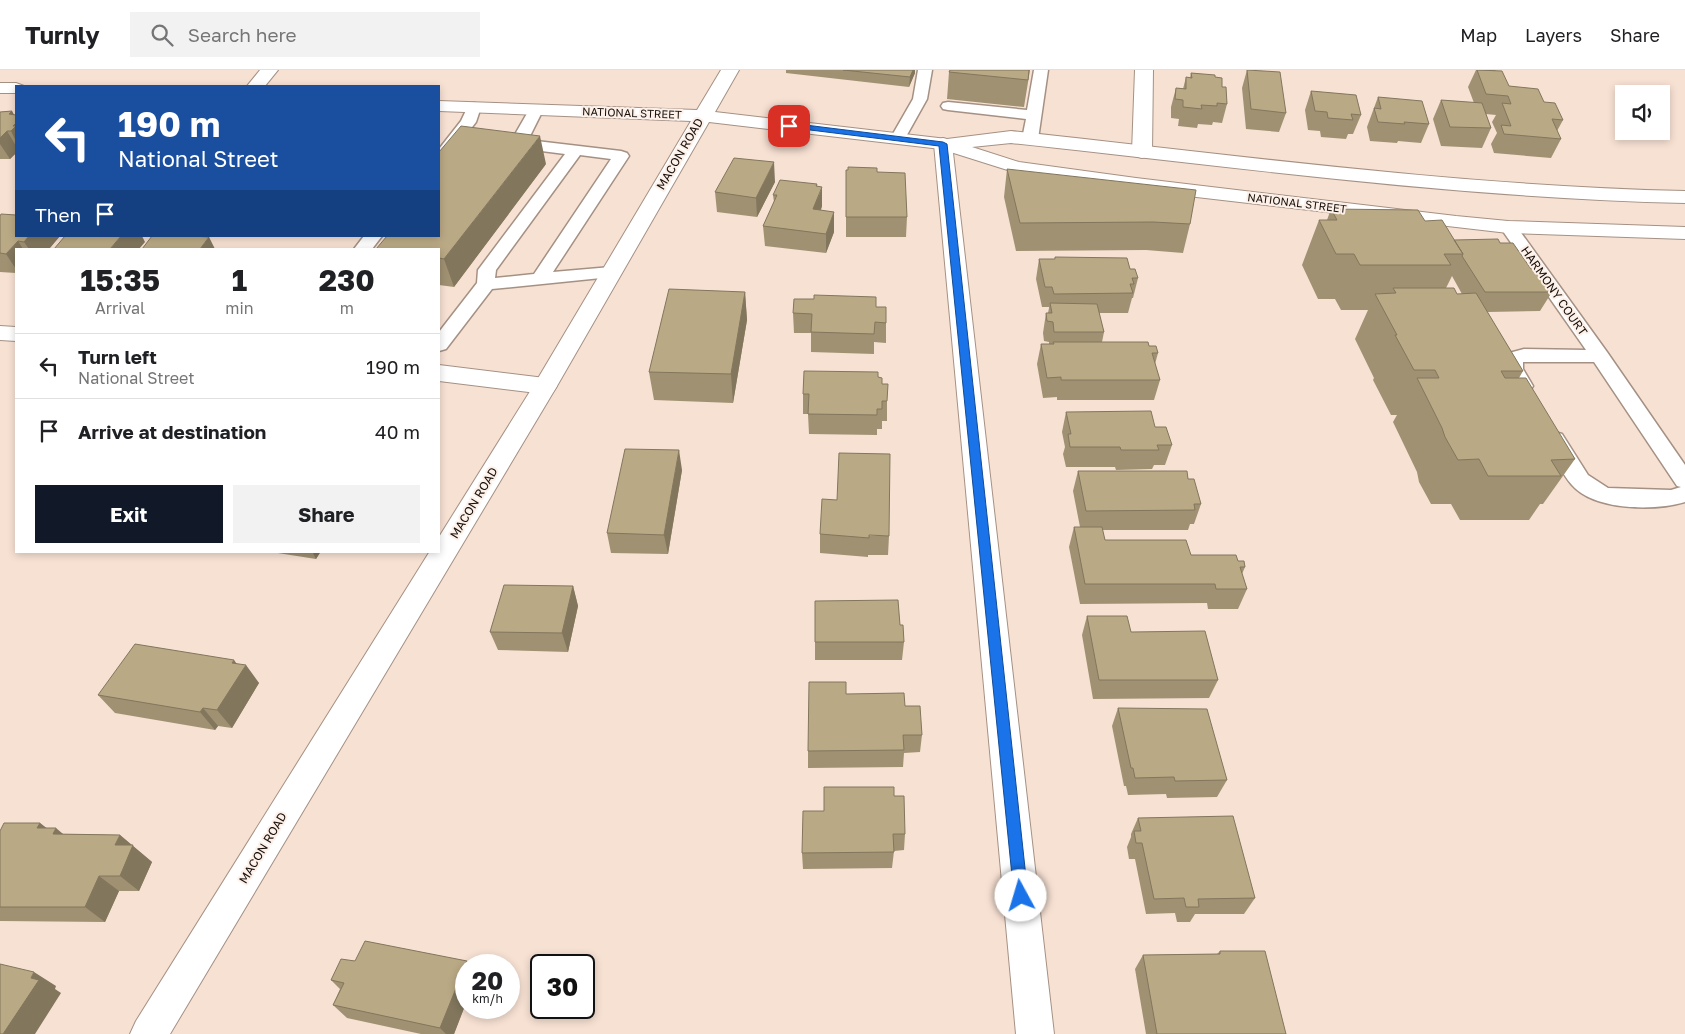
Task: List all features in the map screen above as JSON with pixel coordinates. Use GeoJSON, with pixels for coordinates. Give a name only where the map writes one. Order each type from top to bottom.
{"type":"FeatureCollection","features":[{"type":"Feature","properties":{"kind":"main road"},"geometry":{"type":"LineString","coordinates":[[257,85],[269,70]]}},
{"type":"Feature","properties":{"kind":"main road","name":"MACON ROAD"},"geometry":{"type":"LineString","coordinates":[[149,1034],[545,386],[730,70]]}},
{"type":"Feature","properties":{"kind":"main road"},"geometry":{"type":"LineString","coordinates":[[1142,152],[1144,70]]}},
{"type":"Feature","properties":{"kind":"main road"},"geometry":{"type":"LineString","coordinates":[[0,88],[15,88]]}},
{"type":"Feature","properties":{"kind":"main road","name":"NATIONAL STREET"},"geometry":{"type":"LineString","coordinates":[[440,106],[702,116],[943,144],[1017,167],[1156,186],[1456,222],[1508,227],[1685,233]]}},
{"type":"Feature","properties":{"kind":"main road","name":"NATIONAL STREET"},"geometry":{"type":"LineString","coordinates":[[943,144],[1011,137],[1455,184],[1601,196],[1685,196]]}},
{"type":"Feature","properties":{"kind":"main road"},"geometry":{"type":"LineString","coordinates":[[943,144],[1036,1034]]}},
{"type":"Feature","properties":{"kind":"main road"},"geometry":{"type":"LineString","coordinates":[[0,333],[15,334]]}},
{"type":"Feature","properties":{"kind":"main road"},"geometry":{"type":"LineString","coordinates":[[440,373],[545,386]]}},
{"type":"Feature","properties":{"kind":"lane"},"geometry":{"type":"LineString","coordinates":[[898,139],[920,99],[925,70]]}},
{"type":"Feature","properties":{"kind":"lane"},"geometry":{"type":"LineString","coordinates":[[1030,139],[1041,70]]}},
{"type":"Feature","properties":{"kind":"lane"},"geometry":{"type":"LineString","coordinates":[[948,106],[1034,115]]}},
{"type":"Feature","properties":{"kind":"lane"},"geometry":{"type":"LineString","coordinates":[[440,158],[468,122],[474,107]]}},
{"type":"Feature","properties":{"kind":"lane"},"geometry":{"type":"LineString","coordinates":[[536,110],[518,143],[621,156],[540,279]]}},
{"type":"Feature","properties":{"kind":"lane"},"geometry":{"type":"LineString","coordinates":[[440,344],[486,284],[487,270],[576,150]]}},
{"type":"Feature","properties":{"kind":"lane","name":"HARMONY COURT"},"geometry":{"type":"LineString","coordinates":[[1508,227],[1600,356],[1685,481]]}},
{"type":"Feature","properties":{"kind":"lane"},"geometry":{"type":"LineString","coordinates":[[363,248],[373,237]]}},
{"type":"Feature","properties":{"kind":"lane"},"geometry":{"type":"LineString","coordinates":[[486,284],[611,272]]}},
{"type":"Feature","properties":{"kind":"lane"},"geometry":{"type":"LineString","coordinates":[[440,315],[460,317]]}},
{"type":"Feature","properties":{"kind":"lane","name":"HARMONY COURT"},"geometry":{"type":"LineString","coordinates":[[1600,356],[1524,355],[1516,357],[1512,362],[1513,369],[1580,480],[1590,488],[1602,495],[1616,498],[1670,498],[1685,494]]}},
{"type":"Feature","properties":{"kind":"building"},"geometry":{"type":"Polygon","coordinates":[[[843,70],[913,70],[910,77],[843,70]]]}},
{"type":"Feature","properties":{"kind":"building"},"geometry":{"type":"Polygon","coordinates":[[[950,70],[1029,70],[1028,80],[949,72],[950,70]]]}},
{"type":"Feature","properties":{"kind":"building"},"geometry":{"type":"Polygon","coordinates":[[[1247,70],[1280,72],[1286,113],[1251,109],[1247,70]]]}},
{"type":"Feature","properties":{"kind":"building"},"geometry":{"type":"Polygon","coordinates":[[[1477,70],[1502,71],[1509,86],[1538,89],[1544,102],[1555,103],[1563,120],[1552,119],[1561,139],[1504,134],[1501,125],[1511,126],[1502,103],[1511,104],[1508,96],[1486,94],[1477,70]]]}},
{"type":"Feature","properties":{"kind":"building"},"geometry":{"type":"Polygon","coordinates":[[[1191,73],[1215,75],[1215,77],[1222,78],[1222,87],[1226,87],[1227,104],[1217,103],[1217,106],[1201,105],[1202,109],[1183,107],[1183,100],[1175,99],[1176,88],[1186,89],[1186,77],[1192,78],[1191,73]]]}},
{"type":"Feature","properties":{"kind":"building"},"geometry":{"type":"Polygon","coordinates":[[[1311,91],[1356,95],[1361,115],[1351,114],[1353,120],[1328,118],[1327,112],[1315,111],[1311,91]]]}},
{"type":"Feature","properties":{"kind":"building"},"geometry":{"type":"Polygon","coordinates":[[[1378,97],[1422,101],[1429,124],[1378,122],[1374,108],[1381,109],[1378,97]]]}},
{"type":"Feature","properties":{"kind":"building"},"geometry":{"type":"Polygon","coordinates":[[[1441,100],[1482,103],[1491,128],[1450,127],[1441,100]]]}},
{"type":"Feature","properties":{"kind":"building"},"geometry":{"type":"Polygon","coordinates":[[[12,111],[9,114],[15,115],[15,124],[13,126],[15,127],[11,131],[7,131],[0,138],[0,112],[12,111]]]}},
{"type":"Feature","properties":{"kind":"building"},"geometry":{"type":"Polygon","coordinates":[[[461,126],[540,136],[444,259],[440,258],[440,248],[377,248],[386,237],[440,237],[440,151],[461,126]]]}},
{"type":"Feature","properties":{"kind":"building"},"geometry":{"type":"Polygon","coordinates":[[[734,158],[774,162],[756,198],[715,192],[734,158]]]}},
{"type":"Feature","properties":{"kind":"building"},"geometry":{"type":"Polygon","coordinates":[[[848,167],[877,168],[877,172],[905,173],[907,217],[846,217],[846,170],[848,170],[848,167]]]}},
{"type":"Feature","properties":{"kind":"building"},"geometry":{"type":"Polygon","coordinates":[[[1007,169],[1196,190],[1190,224],[1153,222],[1020,223],[1007,169]]]}},
{"type":"Feature","properties":{"kind":"building"},"geometry":{"type":"Polygon","coordinates":[[[780,180],[817,184],[816,186],[822,187],[813,209],[834,212],[826,234],[763,226],[777,195],[773,195],[780,180]]]}},
{"type":"Feature","properties":{"kind":"building"},"geometry":{"type":"Polygon","coordinates":[[[1331,209],[1418,210],[1425,221],[1442,220],[1463,254],[1444,254],[1451,265],[1360,265],[1354,254],[1336,254],[1319,220],[1337,220],[1331,209]]]}},
{"type":"Feature","properties":{"kind":"building"},"geometry":{"type":"Polygon","coordinates":[[[1,214],[15,215],[15,237],[28,237],[24,242],[18,241],[6,254],[0,253],[1,214]]]}},
{"type":"Feature","properties":{"kind":"building"},"geometry":{"type":"Polygon","coordinates":[[[64,237],[120,237],[111,248],[55,248],[64,237]]]}},
{"type":"Feature","properties":{"kind":"building"},"geometry":{"type":"Polygon","coordinates":[[[151,237],[209,237],[201,248],[143,248],[151,237]]]}},
{"type":"Feature","properties":{"kind":"building"},"geometry":{"type":"Polygon","coordinates":[[[1498,239],[1500,243],[1513,243],[1531,269],[1536,269],[1552,292],[1485,292],[1454,240],[1498,239]]]}},
{"type":"Feature","properties":{"kind":"building"},"geometry":{"type":"Polygon","coordinates":[[[1055,257],[1127,258],[1130,269],[1135,269],[1138,278],[1132,278],[1134,284],[1130,284],[1133,293],[1054,294],[1052,287],[1045,287],[1039,259],[1055,259],[1055,257]]]}},
{"type":"Feature","properties":{"kind":"building"},"geometry":{"type":"Polygon","coordinates":[[[1393,288],[1454,288],[1457,294],[1476,293],[1523,371],[1501,371],[1505,378],[1526,378],[1575,459],[1551,460],[1561,476],[1488,476],[1479,459],[1458,460],[1417,378],[1439,378],[1435,370],[1414,370],[1375,294],[1396,293],[1393,288]]]}},
{"type":"Feature","properties":{"kind":"building"},"geometry":{"type":"Polygon","coordinates":[[[669,289],[745,292],[731,374],[649,372],[669,289]]]}},
{"type":"Feature","properties":{"kind":"building"},"geometry":{"type":"Polygon","coordinates":[[[814,295],[876,297],[876,307],[886,307],[886,323],[875,322],[874,334],[811,332],[812,314],[793,313],[794,299],[814,299],[814,295]]]}},
{"type":"Feature","properties":{"kind":"building"},"geometry":{"type":"Polygon","coordinates":[[[1050,303],[1097,304],[1104,332],[1054,332],[1053,322],[1047,321],[1046,313],[1052,313],[1050,303]]]}},
{"type":"Feature","properties":{"kind":"building"},"geometry":{"type":"Polygon","coordinates":[[[1053,342],[1148,342],[1149,346],[1156,346],[1158,353],[1152,353],[1160,380],[1061,380],[1061,377],[1047,378],[1041,344],[1054,344],[1053,342]]]}},
{"type":"Feature","properties":{"kind":"building"},"geometry":{"type":"Polygon","coordinates":[[[804,371],[878,372],[878,377],[882,378],[882,384],[888,384],[887,401],[882,401],[882,409],[877,409],[877,415],[808,414],[809,394],[803,394],[804,371]]]}},
{"type":"Feature","properties":{"kind":"building"},"geometry":{"type":"Polygon","coordinates":[[[1151,411],[1155,427],[1166,427],[1172,445],[1157,445],[1159,450],[1121,450],[1120,447],[1070,447],[1068,434],[1071,434],[1066,412],[1151,411]]]}},
{"type":"Feature","properties":{"kind":"building"},"geometry":{"type":"Polygon","coordinates":[[[625,449],[679,450],[664,535],[607,533],[625,449]]]}},
{"type":"Feature","properties":{"kind":"building"},"geometry":{"type":"Polygon","coordinates":[[[839,453],[890,454],[889,536],[869,535],[869,538],[820,534],[822,499],[837,500],[839,453]]]}},
{"type":"Feature","properties":{"kind":"building"},"geometry":{"type":"Polygon","coordinates":[[[1078,471],[1187,471],[1188,479],[1194,479],[1201,504],[1194,504],[1195,510],[1086,511],[1078,471]]]}},
{"type":"Feature","properties":{"kind":"building"},"geometry":{"type":"Polygon","coordinates":[[[1074,527],[1102,527],[1105,540],[1186,540],[1191,555],[1236,555],[1238,561],[1244,561],[1245,567],[1240,567],[1247,589],[1216,589],[1215,584],[1085,584],[1074,527]]]}},
{"type":"Feature","properties":{"kind":"building"},"geometry":{"type":"Polygon","coordinates":[[[504,585],[573,586],[562,633],[490,632],[504,585]]]}},
{"type":"Feature","properties":{"kind":"building"},"geometry":{"type":"Polygon","coordinates":[[[898,600],[900,625],[903,625],[904,642],[815,642],[815,601],[898,600]]]}},
{"type":"Feature","properties":{"kind":"building"},"geometry":{"type":"Polygon","coordinates":[[[1087,616],[1127,616],[1131,632],[1205,631],[1218,680],[1099,680],[1087,616]]]}},
{"type":"Feature","properties":{"kind":"building"},"geometry":{"type":"Polygon","coordinates":[[[135,644],[234,660],[232,663],[246,665],[217,710],[203,708],[200,712],[98,695],[135,644]]]}},
{"type":"Feature","properties":{"kind":"building"},"geometry":{"type":"Polygon","coordinates":[[[809,682],[846,682],[846,694],[904,693],[905,706],[920,706],[922,735],[903,735],[904,750],[808,751],[809,682]]]}},
{"type":"Feature","properties":{"kind":"building"},"geometry":{"type":"Polygon","coordinates":[[[1118,708],[1207,709],[1227,780],[1175,781],[1174,777],[1135,778],[1133,768],[1131,768],[1118,708]]]}},
{"type":"Feature","properties":{"kind":"building"},"geometry":{"type":"Polygon","coordinates":[[[824,787],[894,787],[894,796],[904,796],[905,834],[893,834],[894,852],[802,853],[803,811],[824,811],[824,787]]]}},
{"type":"Feature","properties":{"kind":"building"},"geometry":{"type":"Polygon","coordinates":[[[1233,816],[1255,898],[1198,899],[1199,907],[1186,907],[1184,898],[1154,899],[1142,843],[1136,843],[1134,831],[1141,831],[1138,818],[1233,816]]]}},
{"type":"Feature","properties":{"kind":"building"},"geometry":{"type":"Polygon","coordinates":[[[4,823],[40,823],[37,828],[56,828],[53,834],[120,835],[115,845],[133,845],[120,876],[99,876],[85,907],[0,907],[0,831],[4,823]]]}},
{"type":"Feature","properties":{"kind":"building"},"geometry":{"type":"Polygon","coordinates":[[[365,941],[455,959],[455,991],[440,1028],[333,1005],[344,983],[331,980],[341,959],[355,961],[365,941]]]}},
{"type":"Feature","properties":{"kind":"building"},"geometry":{"type":"Polygon","coordinates":[[[1220,951],[1265,951],[1286,1034],[1157,1034],[1143,955],[1220,954],[1220,951]]]}},
{"type":"Feature","properties":{"kind":"building"},"geometry":{"type":"Polygon","coordinates":[[[0,964],[34,972],[31,978],[39,980],[3,1034],[0,1034],[0,964]]]}},
{"type":"Feature","properties":{"kind":"route"},"geometry":{"type":"LineString","coordinates":[[789,126],[943,144],[1021,896]]}}]}
